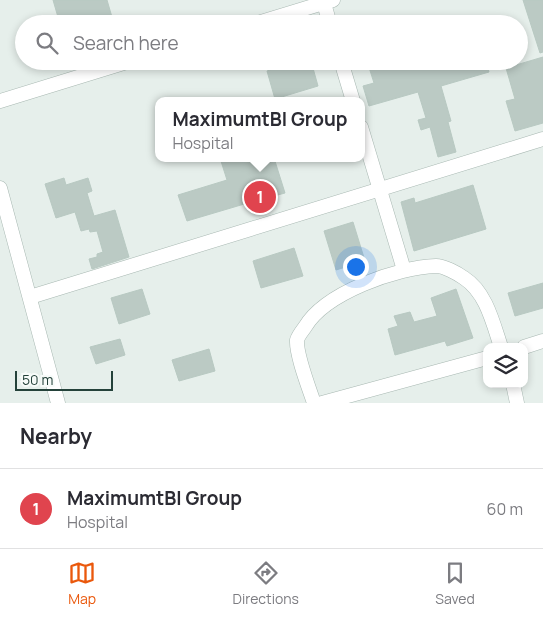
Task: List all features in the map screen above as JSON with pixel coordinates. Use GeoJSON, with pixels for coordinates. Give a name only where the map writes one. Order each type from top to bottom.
{"type":"FeatureCollection","features":[{"type":"Feature","properties":{"kind":"street"},"geometry":{"type":"LineString","coordinates":[[282,15],[326,1],[328,15]]}},
{"type":"Feature","properties":{"kind":"street"},"geometry":{"type":"LineString","coordinates":[[0,101],[101,70]]}},
{"type":"Feature","properties":{"kind":"street"},"geometry":{"type":"LineString","coordinates":[[344,70],[352,97]]}},
{"type":"Feature","properties":{"kind":"street"},"geometry":{"type":"LineString","coordinates":[[365,139],[404,270]]}},
{"type":"Feature","properties":{"kind":"street"},"geometry":{"type":"LineString","coordinates":[[30,297],[543,139]]}},
{"type":"Feature","properties":{"kind":"street"},"geometry":{"type":"LineString","coordinates":[[0,188],[58,403]]}},
{"type":"Feature","properties":{"kind":"street"},"geometry":{"type":"LineString","coordinates":[[314,403],[299,354],[297,339],[309,320],[325,305],[384,276],[404,270],[438,266],[465,278],[477,289],[488,308],[500,343]]}},
{"type":"Feature","properties":{"kind":"street"},"geometry":{"type":"LineString","coordinates":[[528,346],[543,341]]}},
{"type":"Feature","properties":{"kind":"street"},"geometry":{"type":"LineString","coordinates":[[322,403],[483,359]]}},
{"type":"Feature","properties":{"kind":"street"},"geometry":{"type":"LineString","coordinates":[[514,388],[517,403]]}},
{"type":"Feature","properties":{"kind":"building"},"geometry":{"type":"Polygon","coordinates":[[[53,0],[107,0],[111,15],[57,15],[53,0]]]}},
{"type":"Feature","properties":{"kind":"building"},"geometry":{"type":"Polygon","coordinates":[[[523,0],[543,0],[543,52],[540,53],[523,0]]]}},
{"type":"Feature","properties":{"kind":"building"},"geometry":{"type":"Polygon","coordinates":[[[543,57],[543,123],[515,131],[506,101],[515,99],[507,70],[528,70],[528,61],[543,57]]]}},
{"type":"Feature","properties":{"kind":"building"},"geometry":{"type":"Polygon","coordinates":[[[314,70],[318,86],[282,97],[274,97],[267,71],[314,70]]]}},
{"type":"Feature","properties":{"kind":"building"},"geometry":{"type":"Polygon","coordinates":[[[370,70],[488,70],[489,72],[441,86],[451,121],[448,122],[456,152],[438,157],[430,127],[421,130],[418,120],[426,118],[418,92],[369,106],[363,86],[374,83],[370,70]]]}},
{"type":"Feature","properties":{"kind":"building"},"geometry":{"type":"Polygon","coordinates":[[[221,162],[275,162],[285,193],[274,196],[272,190],[249,196],[251,202],[187,221],[178,195],[227,180],[221,162]]]}},
{"type":"Feature","properties":{"kind":"building"},"geometry":{"type":"Polygon","coordinates":[[[64,178],[66,185],[88,178],[92,191],[87,193],[94,216],[115,210],[129,257],[92,269],[89,259],[97,257],[97,254],[103,252],[97,231],[90,232],[89,229],[81,231],[75,212],[56,218],[45,184],[64,178]]]}},
{"type":"Feature","properties":{"kind":"building"},"geometry":{"type":"Polygon","coordinates":[[[473,185],[486,229],[414,251],[401,202],[414,198],[415,203],[473,185]]]}},
{"type":"Feature","properties":{"kind":"building"},"geometry":{"type":"Polygon","coordinates":[[[353,222],[365,261],[336,270],[324,231],[353,222]]]}},
{"type":"Feature","properties":{"kind":"building"},"geometry":{"type":"Polygon","coordinates":[[[294,248],[303,276],[261,288],[253,261],[294,248]]]}},
{"type":"Feature","properties":{"kind":"building"},"geometry":{"type":"Polygon","coordinates":[[[543,283],[543,308],[515,316],[508,293],[543,283]]]}},
{"type":"Feature","properties":{"kind":"building"},"geometry":{"type":"Polygon","coordinates":[[[142,289],[150,314],[119,324],[111,298],[142,289]]]}},
{"type":"Feature","properties":{"kind":"building"},"geometry":{"type":"Polygon","coordinates":[[[456,289],[473,338],[447,346],[445,341],[395,355],[388,329],[398,326],[394,316],[410,312],[414,322],[437,316],[431,298],[456,289]]]}},
{"type":"Feature","properties":{"kind":"building"},"geometry":{"type":"Polygon","coordinates":[[[120,339],[125,355],[96,364],[90,347],[120,339]]]}},
{"type":"Feature","properties":{"kind":"building"},"geometry":{"type":"Polygon","coordinates":[[[209,349],[215,371],[179,381],[172,360],[209,349]]]}},
{"type":"Feature","properties":{"kind":"place","name":"MaximumtBl Group"},"geometry":{"type":"Point","coordinates":[260,197]}}]}
